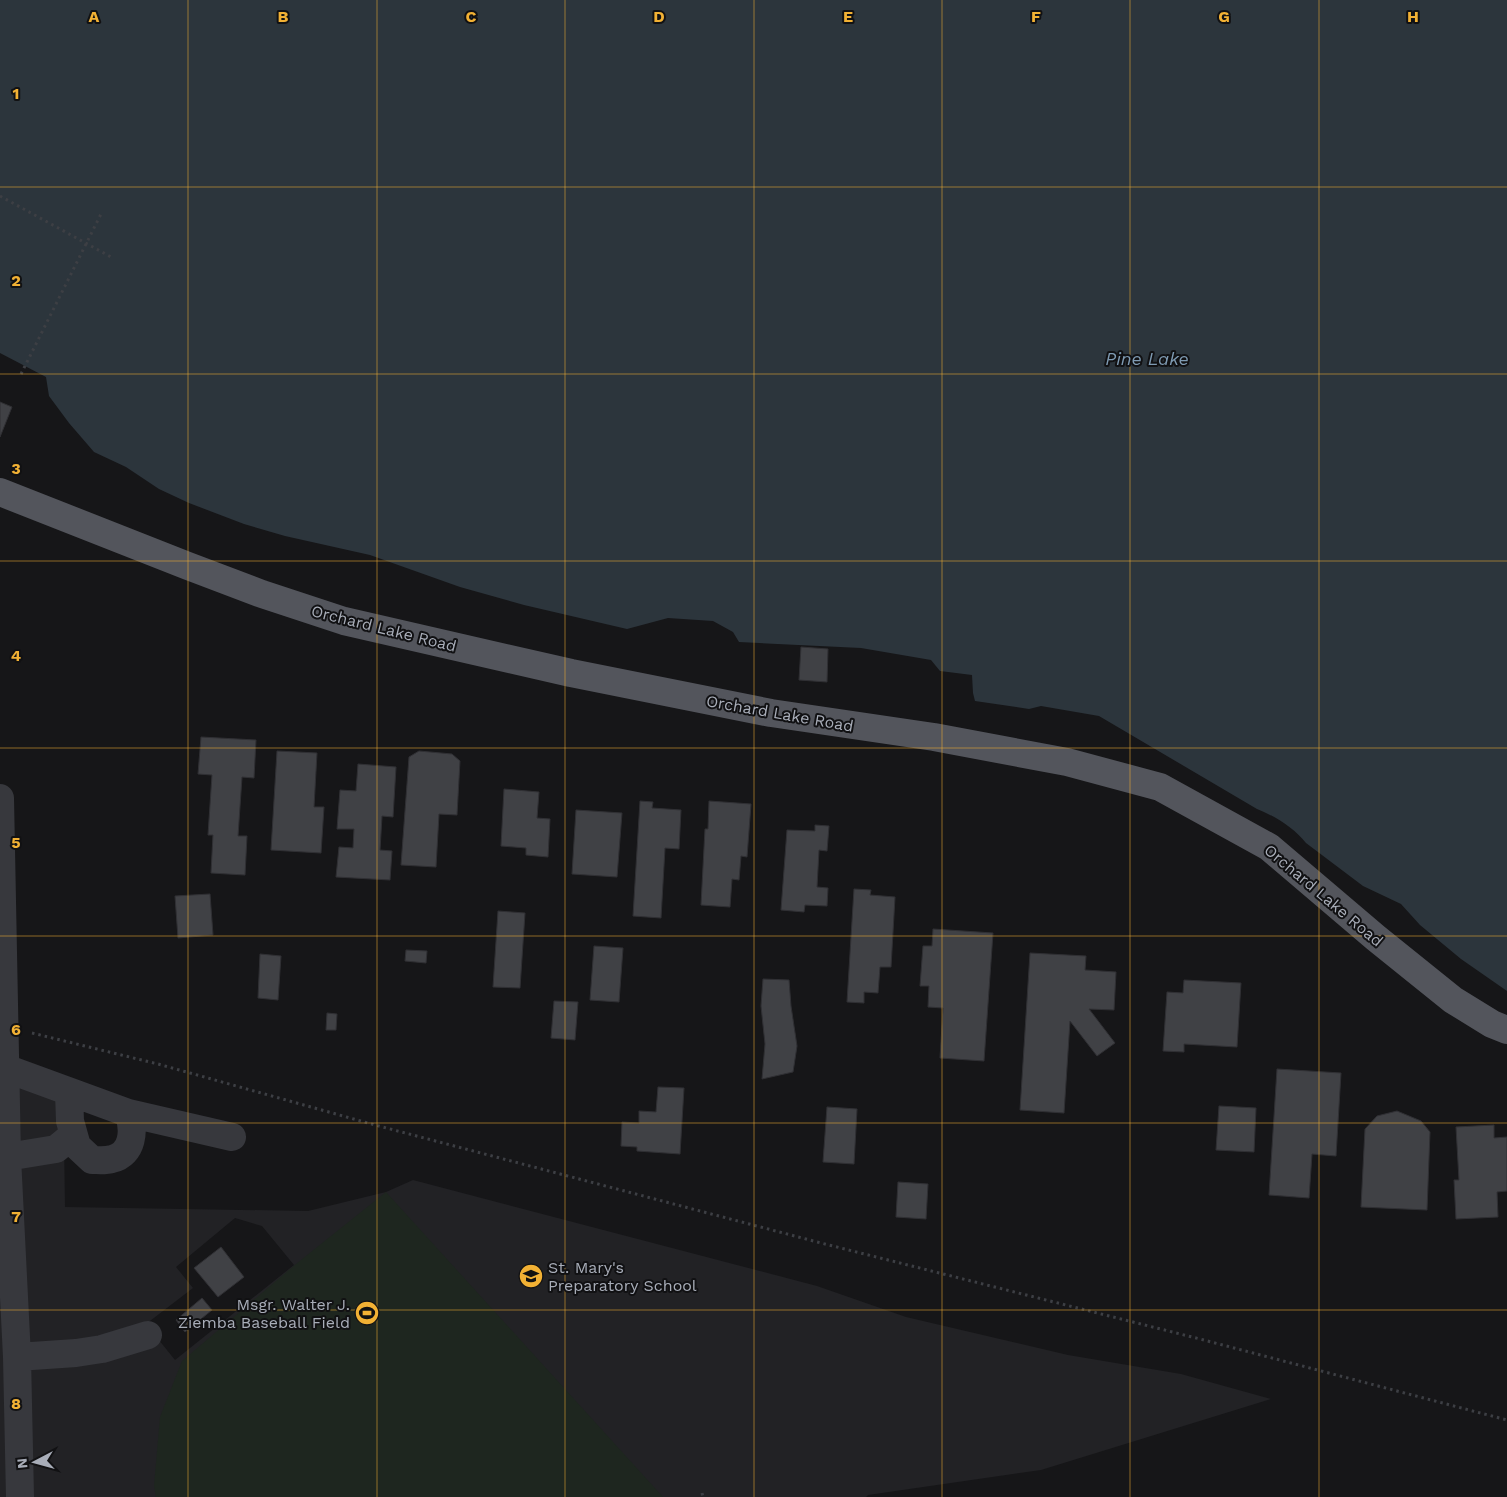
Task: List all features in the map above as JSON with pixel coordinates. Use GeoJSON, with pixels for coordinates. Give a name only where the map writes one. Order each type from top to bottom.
{"type":"FeatureCollection","features":[{"type":"Feature","properties":{"kind":"main road","name":"Orchard Lake Road"},"geometry":{"type":"LineString","coordinates":[[0,492],[198,570],[262,594],[344,621],[571,674],[771,713],[934,737],[1058,760],[1160,786],[1269,847],[1376,938],[1453,1000],[1492,1024],[1507,1030]]}},
{"type":"Feature","properties":{"kind":"street"},"geometry":{"type":"LineString","coordinates":[[0,798],[7,1157],[17,1357],[20,1497]]}},
{"type":"Feature","properties":{"kind":"street"},"geometry":{"type":"LineString","coordinates":[[5,1068],[128,1113],[232,1137]]}},
{"type":"Feature","properties":{"kind":"street"},"geometry":{"type":"LineString","coordinates":[[69,1092],[70,1121],[76,1146],[92,1160],[113,1159],[128,1146],[133,1136],[132,1122],[128,1113]]}},
{"type":"Feature","properties":{"kind":"street"},"geometry":{"type":"LineString","coordinates":[[7,1157],[56,1149],[73,1135]]}},
{"type":"Feature","properties":{"kind":"street"},"geometry":{"type":"LineString","coordinates":[[17,1357],[76,1353],[102,1349],[148,1335]]}},
{"type":"Feature","properties":{"kind":"path"},"geometry":{"type":"LineString","coordinates":[[0,196],[111,258]]}},
{"type":"Feature","properties":{"kind":"path"},"geometry":{"type":"LineString","coordinates":[[21,374],[102,212]]}},
{"type":"Feature","properties":{"kind":"path"},"geometry":{"type":"LineString","coordinates":[[4,1026],[158,1064],[374,1125],[821,1243],[1200,1339],[1507,1420]]}},
{"type":"Feature","properties":{"kind":"shaded area","name":"St. Mary's Preparatory School"},"geometry":{"type":"Polygon","coordinates":[[[0,1060],[63,1077],[65,1207],[308,1211],[386,1192],[413,1180],[817,1286],[906,1317],[1068,1355],[1181,1374],[1271,1399],[1041,1470],[868,1495],[866,1497],[0,1497],[0,1060]],[[235,1218],[176,1267],[193,1288],[146,1324],[175,1360],[294,1265],[262,1226],[235,1218]]]}},
{"type":"Feature","properties":{"kind":"shaded area","name":"Msgr. Walter J. Ziemba Baseball Field"},"geometry":{"type":"Polygon","coordinates":[[[386,1192],[663,1497],[156,1497],[154,1486],[160,1417],[182,1361],[296,1264],[386,1192]]]}},
{"type":"Feature","properties":{"kind":"water","name":"Pine Lake"},"geometry":{"type":"Polygon","coordinates":[[[0,0],[1507,0],[1507,991],[1461,959],[1420,925],[1401,904],[1363,886],[1306,843],[1284,823],[1099,716],[1041,706],[1029,709],[975,701],[972,675],[940,671],[931,660],[861,648],[739,642],[733,632],[713,621],[668,618],[627,629],[524,605],[460,587],[370,555],[285,536],[244,524],[189,503],[159,489],[126,467],[94,452],[49,396],[46,377],[0,353],[0,0]]]}},
{"type":"Feature","properties":{"kind":"building"},"geometry":{"type":"Polygon","coordinates":[[[0,402],[12,407],[0,437],[0,402]]]}},
{"type":"Feature","properties":{"kind":"building"},"geometry":{"type":"Polygon","coordinates":[[[801,647],[828,649],[827,682],[799,680],[801,647]]]}},
{"type":"Feature","properties":{"kind":"building"},"geometry":{"type":"Polygon","coordinates":[[[201,737],[256,740],[254,778],[242,777],[238,836],[247,836],[245,875],[211,873],[213,835],[208,835],[212,775],[198,774],[201,737]]]}},
{"type":"Feature","properties":{"kind":"building"},"geometry":{"type":"Polygon","coordinates":[[[277,751],[317,753],[314,807],[324,807],[321,853],[271,850],[277,751]]]}},
{"type":"Feature","properties":{"kind":"building"},"geometry":{"type":"Polygon","coordinates":[[[419,751],[452,754],[460,761],[457,815],[439,814],[436,867],[401,865],[409,757],[419,751]]]}},
{"type":"Feature","properties":{"kind":"building"},"geometry":{"type":"Polygon","coordinates":[[[358,764],[396,767],[393,817],[382,816],[380,850],[392,851],[390,880],[336,877],[339,847],[353,848],[354,829],[337,829],[340,790],[356,791],[358,764]]]}},
{"type":"Feature","properties":{"kind":"building"},"geometry":{"type":"Polygon","coordinates":[[[504,789],[539,792],[537,818],[550,819],[548,857],[526,855],[526,848],[501,846],[504,789]]]}},
{"type":"Feature","properties":{"kind":"building"},"geometry":{"type":"Polygon","coordinates":[[[640,801],[653,802],[652,808],[681,810],[679,849],[665,848],[661,918],[633,916],[640,801]]]}},
{"type":"Feature","properties":{"kind":"building"},"geometry":{"type":"Polygon","coordinates":[[[709,801],[751,804],[747,857],[741,856],[739,880],[732,879],[730,907],[701,905],[705,829],[708,829],[709,801]]]}},
{"type":"Feature","properties":{"kind":"building"},"geometry":{"type":"Polygon","coordinates":[[[576,810],[622,813],[617,877],[572,874],[576,810]]]}},
{"type":"Feature","properties":{"kind":"building"},"geometry":{"type":"Polygon","coordinates":[[[815,825],[829,826],[827,851],[819,850],[817,887],[828,888],[827,906],[805,905],[804,912],[781,910],[787,830],[815,831],[815,825]]]}},
{"type":"Feature","properties":{"kind":"building"},"geometry":{"type":"Polygon","coordinates":[[[854,889],[871,890],[870,895],[895,897],[891,967],[880,967],[878,993],[864,992],[864,1003],[847,1002],[854,889]]]}},
{"type":"Feature","properties":{"kind":"building"},"geometry":{"type":"Polygon","coordinates":[[[210,894],[213,935],[178,938],[175,896],[210,894]]]}},
{"type":"Feature","properties":{"kind":"building"},"geometry":{"type":"Polygon","coordinates":[[[498,911],[525,913],[520,988],[493,987],[498,911]]]}},
{"type":"Feature","properties":{"kind":"building"},"geometry":{"type":"Polygon","coordinates":[[[933,929],[993,933],[984,1061],[940,1058],[943,1008],[928,1007],[929,986],[920,986],[923,946],[932,946],[933,929]]]}},
{"type":"Feature","properties":{"kind":"building"},"geometry":{"type":"Polygon","coordinates":[[[594,946],[623,948],[619,1002],[590,1000],[594,946]]]}},
{"type":"Feature","properties":{"kind":"building"},"geometry":{"type":"Polygon","coordinates":[[[406,950],[427,951],[426,963],[405,961],[406,950]]]}},
{"type":"Feature","properties":{"kind":"building"},"geometry":{"type":"Polygon","coordinates":[[[1030,953],[1086,956],[1085,970],[1116,972],[1114,1010],[1089,1009],[1115,1043],[1097,1056],[1070,1021],[1064,1113],[1020,1110],[1030,953]]]}},
{"type":"Feature","properties":{"kind":"building"},"geometry":{"type":"Polygon","coordinates":[[[260,954],[281,956],[278,1000],[258,998],[260,954]]]}},
{"type":"Feature","properties":{"kind":"building"},"geometry":{"type":"Polygon","coordinates":[[[763,979],[789,980],[797,1046],[793,1072],[762,1079],[765,1044],[761,1006],[763,979]]]}},
{"type":"Feature","properties":{"kind":"building"},"geometry":{"type":"Polygon","coordinates":[[[1184,980],[1241,983],[1237,1047],[1184,1044],[1184,1052],[1163,1051],[1167,992],[1183,993],[1184,980]]]}},
{"type":"Feature","properties":{"kind":"building"},"geometry":{"type":"Polygon","coordinates":[[[554,1001],[578,1002],[575,1040],[551,1038],[554,1001]]]}},
{"type":"Feature","properties":{"kind":"building"},"geometry":{"type":"Polygon","coordinates":[[[327,1013],[337,1014],[336,1030],[326,1030],[327,1013]]]}},
{"type":"Feature","properties":{"kind":"building"},"geometry":{"type":"Polygon","coordinates":[[[1277,1069],[1341,1073],[1336,1156],[1312,1154],[1309,1198],[1269,1195],[1277,1069]]]}},
{"type":"Feature","properties":{"kind":"building"},"geometry":{"type":"Polygon","coordinates":[[[658,1087],[684,1088],[680,1154],[637,1151],[637,1147],[621,1146],[622,1122],[639,1123],[639,1111],[656,1112],[658,1087]]]}},
{"type":"Feature","properties":{"kind":"building"},"geometry":{"type":"Polygon","coordinates":[[[1219,1106],[1256,1108],[1254,1152],[1216,1150],[1219,1106]]]}},
{"type":"Feature","properties":{"kind":"building"},"geometry":{"type":"Polygon","coordinates":[[[827,1107],[857,1109],[854,1164],[823,1162],[827,1107]]]}},
{"type":"Feature","properties":{"kind":"building"},"geometry":{"type":"Polygon","coordinates":[[[1397,1111],[1421,1121],[1430,1132],[1427,1210],[1361,1207],[1365,1129],[1377,1116],[1397,1111]]]}},
{"type":"Feature","properties":{"kind":"building"},"geometry":{"type":"Polygon","coordinates":[[[1494,1125],[1494,1138],[1507,1137],[1507,1191],[1497,1192],[1498,1217],[1456,1219],[1454,1180],[1459,1180],[1456,1127],[1494,1125]]]}},
{"type":"Feature","properties":{"kind":"building"},"geometry":{"type":"Polygon","coordinates":[[[898,1182],[928,1184],[926,1219],[896,1217],[898,1182]]]}},
{"type":"Feature","properties":{"kind":"building"},"geometry":{"type":"Polygon","coordinates":[[[221,1247],[244,1277],[218,1297],[194,1268],[221,1247]]]}},
{"type":"Feature","properties":{"kind":"building"},"geometry":{"type":"Polygon","coordinates":[[[202,1298],[212,1310],[185,1332],[176,1320],[202,1298]]]}},
{"type":"Feature","properties":{"kind":"place","name":"St. Mary's Preparatory School"},"geometry":{"type":"Point","coordinates":[531,1276]}},
{"type":"Feature","properties":{"kind":"place","name":"Msgr. Walter J. Ziemba Baseball Field"},"geometry":{"type":"Point","coordinates":[367,1313]}}]}
